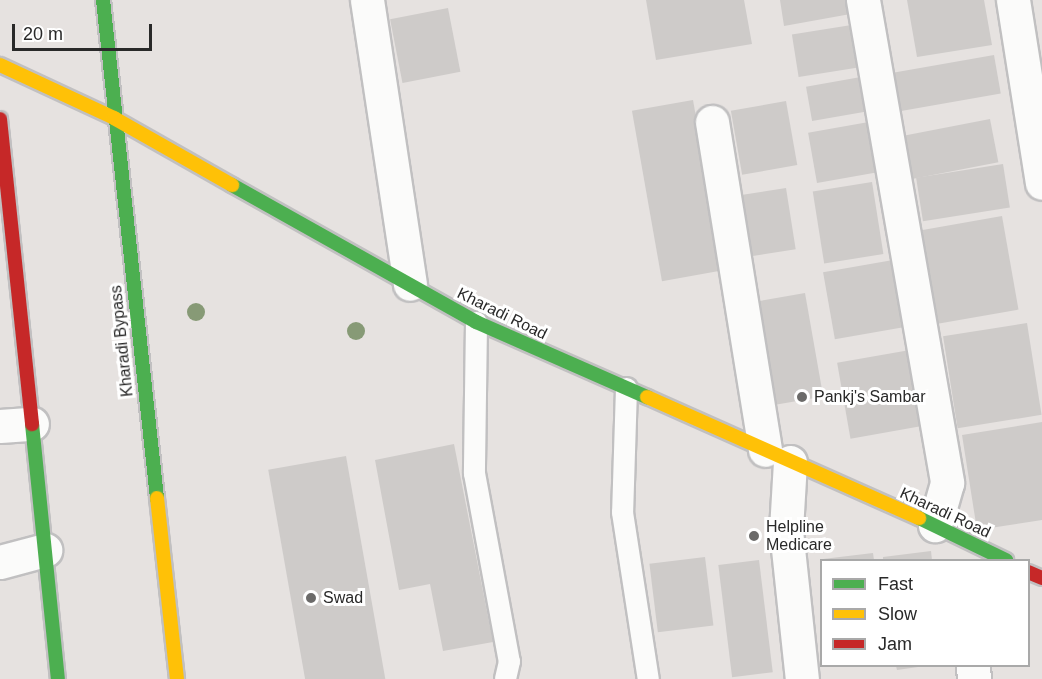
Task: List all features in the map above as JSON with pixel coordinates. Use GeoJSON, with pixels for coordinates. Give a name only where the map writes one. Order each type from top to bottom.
{"type":"FeatureCollection","features":[{"type":"Feature","properties":{"kind":"main road","name":"Kharadi Bypass"},"geometry":{"type":"LineString","coordinates":[[103,0],[114,118],[177,679]]}},
{"type":"Feature","properties":{"kind":"main road","name":"Kharadi Road"},"geometry":{"type":"LineString","coordinates":[[0,65],[114,118],[476,322],[935,525],[994,558]]}},
{"type":"Feature","properties":{"kind":"main road"},"geometry":{"type":"LineString","coordinates":[[0,119],[4,203],[32,424],[58,679]]}},
{"type":"Feature","properties":{"kind":"street"},"geometry":{"type":"LineString","coordinates":[[367,0],[410,284]]}},
{"type":"Feature","properties":{"kind":"street"},"geometry":{"type":"LineString","coordinates":[[863,0],[947,483],[935,525]]}},
{"type":"Feature","properties":{"kind":"street"},"geometry":{"type":"LineString","coordinates":[[1013,0],[1042,183]]}},
{"type":"Feature","properties":{"kind":"street"},"geometry":{"type":"LineString","coordinates":[[712,122],[777,456],[802,679]]}},
{"type":"Feature","properties":{"kind":"street"},"geometry":{"type":"LineString","coordinates":[[0,426],[32,424]]}},
{"type":"Feature","properties":{"kind":"street"},"geometry":{"type":"LineString","coordinates":[[0,562],[45,550]]}},
{"type":"Feature","properties":{"kind":"lane"},"geometry":{"type":"LineString","coordinates":[[476,322],[474,473],[509,661],[505,679]]}},
{"type":"Feature","properties":{"kind":"lane"},"geometry":{"type":"LineString","coordinates":[[626,388],[622,512],[648,679]]}},
{"type":"Feature","properties":{"kind":"building"},"geometry":{"type":"Polygon","coordinates":[[[646,0],[744,0],[752,44],[656,60],[646,0]]]}},
{"type":"Feature","properties":{"kind":"building"},"geometry":{"type":"Polygon","coordinates":[[[780,0],[854,0],[856,13],[784,26],[780,0]]]}},
{"type":"Feature","properties":{"kind":"building"},"geometry":{"type":"Polygon","coordinates":[[[907,0],[984,0],[992,45],[917,57],[907,0]]]}},
{"type":"Feature","properties":{"kind":"building"},"geometry":{"type":"Polygon","coordinates":[[[448,8],[460,72],[402,83],[390,19],[448,8]]]}},
{"type":"Feature","properties":{"kind":"building"},"geometry":{"type":"Polygon","coordinates":[[[864,23],[871,65],[799,77],[792,34],[864,23]]]}},
{"type":"Feature","properties":{"kind":"building"},"geometry":{"type":"Polygon","coordinates":[[[994,55],[1001,93],[898,111],[892,73],[994,55]]]}},
{"type":"Feature","properties":{"kind":"building"},"geometry":{"type":"Polygon","coordinates":[[[872,75],[878,109],[812,121],[806,87],[872,75]]]}},
{"type":"Feature","properties":{"kind":"building"},"geometry":{"type":"Polygon","coordinates":[[[693,100],[723,270],[662,281],[632,111],[693,100]]]}},
{"type":"Feature","properties":{"kind":"building"},"geometry":{"type":"Polygon","coordinates":[[[786,101],[797,165],[742,175],[731,111],[786,101]]]}},
{"type":"Feature","properties":{"kind":"building"},"geometry":{"type":"Polygon","coordinates":[[[990,119],[998,162],[904,181],[896,137],[990,119]]]}},
{"type":"Feature","properties":{"kind":"building"},"geometry":{"type":"Polygon","coordinates":[[[880,120],[889,170],[817,183],[808,133],[880,120]]]}},
{"type":"Feature","properties":{"kind":"building"},"geometry":{"type":"Polygon","coordinates":[[[1003,164],[1010,207],[923,221],[916,178],[1003,164]]]}},
{"type":"Feature","properties":{"kind":"building"},"geometry":{"type":"Polygon","coordinates":[[[872,182],[883,254],[824,263],[813,191],[872,182]]]}},
{"type":"Feature","properties":{"kind":"building"},"geometry":{"type":"Polygon","coordinates":[[[786,188],[796,249],[741,258],[732,197],[786,188]]]}},
{"type":"Feature","properties":{"kind":"building"},"geometry":{"type":"Polygon","coordinates":[[[1002,216],[1018,310],[938,324],[921,230],[1002,216]]]}},
{"type":"Feature","properties":{"kind":"building"},"geometry":{"type":"Polygon","coordinates":[[[893,260],[905,327],[835,339],[823,272],[893,260]]]}},
{"type":"Feature","properties":{"kind":"building"},"geometry":{"type":"Polygon","coordinates":[[[805,293],[823,396],[771,406],[753,302],[805,293]]]}},
{"type":"Feature","properties":{"kind":"building"},"geometry":{"type":"Polygon","coordinates":[[[1027,323],[1042,415],[958,428],[943,336],[1027,323]]]}},
{"type":"Feature","properties":{"kind":"building"},"geometry":{"type":"Polygon","coordinates":[[[910,350],[923,426],[850,439],[837,363],[910,350]]]}},
{"type":"Feature","properties":{"kind":"building"},"geometry":{"type":"Polygon","coordinates":[[[1042,422],[1042,520],[977,530],[962,435],[1042,422]]]}},
{"type":"Feature","properties":{"kind":"building"},"geometry":{"type":"Polygon","coordinates":[[[454,444],[493,642],[443,651],[430,584],[399,590],[375,460],[454,444]]]}},
{"type":"Feature","properties":{"kind":"building"},"geometry":{"type":"Polygon","coordinates":[[[346,456],[385,679],[305,679],[268,470],[346,456]]]}},
{"type":"Feature","properties":{"kind":"building"},"geometry":{"type":"Polygon","coordinates":[[[931,551],[932,559],[883,559],[883,557],[931,551]]]}},
{"type":"Feature","properties":{"kind":"building"},"geometry":{"type":"Polygon","coordinates":[[[873,553],[874,559],[823,559],[873,553]]]}},
{"type":"Feature","properties":{"kind":"building"},"geometry":{"type":"Polygon","coordinates":[[[705,557],[713,625],[658,632],[649,564],[705,557]]]}},
{"type":"Feature","properties":{"kind":"building"},"geometry":{"type":"Polygon","coordinates":[[[759,560],[773,672],[732,677],[718,565],[759,560]]]}},
{"type":"Feature","properties":{"kind":"building"},"geometry":{"type":"Polygon","coordinates":[[[896,667],[918,667],[897,670],[896,667]]]}},
{"type":"Feature","properties":{"kind":"traffic: fast"},"geometry":{"type":"LineString","coordinates":[[103,0],[157,498]]}},
{"type":"Feature","properties":{"kind":"traffic: fast"},"geometry":{"type":"LineString","coordinates":[[232,185],[476,322],[647,397]]}},
{"type":"Feature","properties":{"kind":"traffic: fast"},"geometry":{"type":"LineString","coordinates":[[32,424],[58,679]]}},
{"type":"Feature","properties":{"kind":"traffic: fast"},"geometry":{"type":"LineString","coordinates":[[919,518],[1004,559]]}},
{"type":"Feature","properties":{"kind":"traffic: slow"},"geometry":{"type":"LineString","coordinates":[[0,65],[114,118],[232,185]]}},
{"type":"Feature","properties":{"kind":"traffic: slow"},"geometry":{"type":"LineString","coordinates":[[647,397],[919,518]]}},
{"type":"Feature","properties":{"kind":"traffic: slow"},"geometry":{"type":"LineString","coordinates":[[157,498],[177,679]]}},
{"type":"Feature","properties":{"kind":"traffic: jam"},"geometry":{"type":"LineString","coordinates":[[0,119],[32,424]]}},
{"type":"Feature","properties":{"kind":"traffic: jam"},"geometry":{"type":"LineString","coordinates":[[1030,573],[1042,578]]}},
{"type":"Feature","properties":{"kind":"place","name":"Pankj's Sambar"},"geometry":{"type":"Point","coordinates":[802,397]}},
{"type":"Feature","properties":{"kind":"place","name":"Helpline Medicare"},"geometry":{"type":"Point","coordinates":[754,536]}},
{"type":"Feature","properties":{"kind":"place","name":"Swad"},"geometry":{"type":"Point","coordinates":[311,598]}}]}
